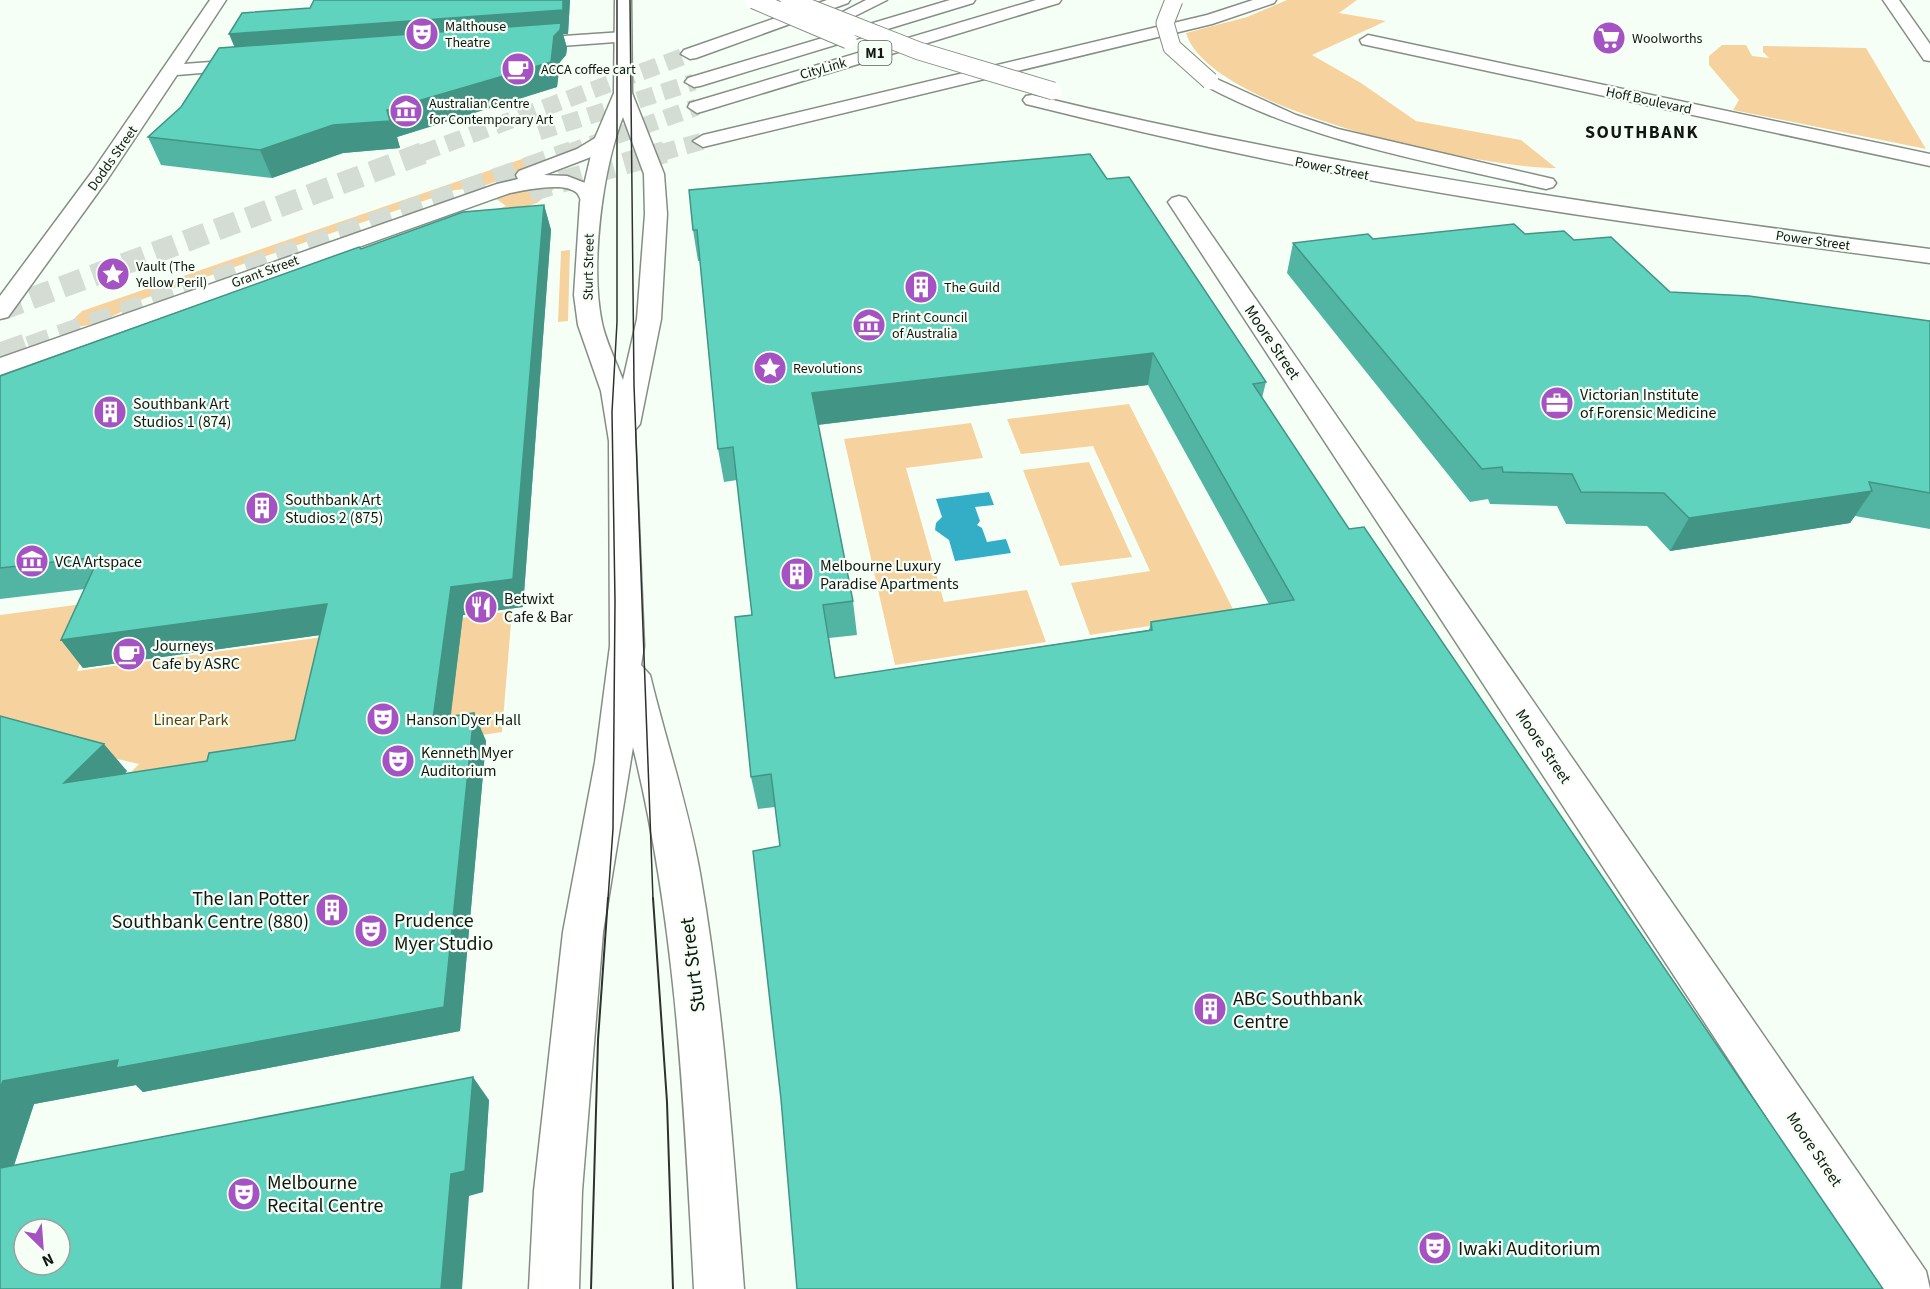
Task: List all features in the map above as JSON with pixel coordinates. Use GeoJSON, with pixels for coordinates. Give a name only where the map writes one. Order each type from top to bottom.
{"type":"FeatureCollection","features":[{"type":"Feature","properties":{"kind":"main road","name":"Dodds Street"},"geometry":{"type":"LineString","coordinates":[[7,321],[218,0]]}},
{"type":"Feature","properties":{"kind":"main road","name":"Sturt Street"},"geometry":{"type":"LineString","coordinates":[[622,0],[623,93],[654,174],[656,239],[649,319],[622,441]]}},
{"type":"Feature","properties":{"kind":"main road","name":"Power Street"},"geometry":{"type":"LineString","coordinates":[[754,0],[808,26],[1032,100],[1183,139],[1375,176],[1930,256]]}},
{"type":"Feature","properties":{"kind":"main road","name":"Power Street"},"geometry":{"type":"LineString","coordinates":[[789,0],[835,20],[930,54],[1053,91],[1209,129],[1334,154],[1478,178],[1581,188]]}},
{"type":"Feature","properties":{"kind":"main road"},"geometry":{"type":"LineString","coordinates":[[690,54],[842,0]]}},
{"type":"Feature","properties":{"kind":"main road"},"geometry":{"type":"LineString","coordinates":[[848,40],[830,28],[835,20],[879,0]]}},
{"type":"Feature","properties":{"kind":"main road","name":"CityLink"},"geometry":{"type":"LineString","coordinates":[[694,82],[967,0]]}},
{"type":"Feature","properties":{"kind":"main road","name":"CityLink"},"geometry":{"type":"LineString","coordinates":[[697,107],[1053,0]]}},
{"type":"Feature","properties":{"kind":"main road"},"geometry":{"type":"LineString","coordinates":[[1174,0],[1166,23],[1172,47],[1210,81],[1248,102],[1321,129],[1546,183]]}},
{"type":"Feature","properties":{"kind":"main road"},"geometry":{"type":"LineString","coordinates":[[703,141],[1212,19],[1268,0]]}},
{"type":"Feature","properties":{"kind":"main road"},"geometry":{"type":"LineString","coordinates":[[1892,0],[1930,56]]}},
{"type":"Feature","properties":{"kind":"main road"},"geometry":{"type":"LineString","coordinates":[[504,46],[623,37]]}},
{"type":"Feature","properties":{"kind":"main road","name":"Hoff Boulevard"},"geometry":{"type":"LineString","coordinates":[[1368,40],[1930,160]]}},
{"type":"Feature","properties":{"kind":"main road"},"geometry":{"type":"LineString","coordinates":[[172,70],[267,63]]}},
{"type":"Feature","properties":{"kind":"main road","name":"Sturt Street"},"geometry":{"type":"LineString","coordinates":[[554,1289],[558,1191],[582,943],[613,762],[627,646],[622,441],[614,392],[590,325],[587,307],[591,202],[605,138],[623,93]]}},
{"type":"Feature","properties":{"kind":"main road","name":"Grant Street"},"geometry":{"type":"LineString","coordinates":[[441,209],[584,153],[605,138]]}},
{"type":"Feature","properties":{"kind":"main road","name":"Grant Street"},"geometry":{"type":"LineString","coordinates":[[0,368],[504,188],[536,182],[579,186],[586,190],[591,202]]}},
{"type":"Feature","properties":{"kind":"main road","name":"Moore Street"},"geometry":{"type":"LineString","coordinates":[[1179,202],[1908,1289]]}},
{"type":"Feature","properties":{"kind":"main road","name":"Grant Street"},"geometry":{"type":"LineString","coordinates":[[7,321],[55,340],[90,334]]}},
{"type":"Feature","properties":{"kind":"main road","name":"Sturt Street"},"geometry":{"type":"LineString","coordinates":[[627,646],[673,833],[681,876],[703,1057],[719,1289]]}},
{"type":"Feature","properties":{"kind":"green space"},"geometry":{"type":"Polygon","coordinates":[[[1287,0],[1357,0],[1339,13],[1386,21],[1312,55],[1361,83],[1416,121],[1521,140],[1556,168],[1470,158],[1412,146],[1352,130],[1294,110],[1243,87],[1206,61],[1186,33],[1247,17],[1287,0]]]}},
{"type":"Feature","properties":{"kind":"green space"},"geometry":{"type":"Polygon","coordinates":[[[1722,45],[1746,45],[1752,56],[1769,58],[1763,52],[1763,46],[1866,48],[1926,149],[1733,110],[1739,100],[1709,65],[1709,56],[1722,45]]]}},
{"type":"Feature","properties":{"kind":"green space"},"geometry":{"type":"Polygon","coordinates":[[[525,158],[553,161],[478,188],[455,190],[143,299],[116,315],[96,323],[75,327],[66,326],[82,311],[525,158]]]}},
{"type":"Feature","properties":{"kind":"green space"},"geometry":{"type":"Polygon","coordinates":[[[549,186],[555,188],[537,203],[462,230],[453,225],[506,206],[495,198],[501,195],[549,186]]]}},
{"type":"Feature","properties":{"kind":"green space"},"geometry":{"type":"Polygon","coordinates":[[[570,250],[568,321],[558,322],[561,251],[570,250]]]}},
{"type":"Feature","properties":{"kind":"green space"},"geometry":{"type":"Polygon","coordinates":[[[1129,404],[1235,613],[1090,635],[1071,583],[1150,571],[1093,446],[1021,454],[1007,419],[1129,404]]]}},
{"type":"Feature","properties":{"kind":"green space"},"geometry":{"type":"Polygon","coordinates":[[[971,423],[983,458],[906,468],[944,602],[1027,590],[1046,642],[895,665],[844,439],[971,423]]]}},
{"type":"Feature","properties":{"kind":"green space"},"geometry":{"type":"Polygon","coordinates":[[[1089,462],[1132,557],[1060,566],[1023,470],[1089,462]]]}},
{"type":"Feature","properties":{"kind":"green space","name":"Linear Park"},"geometry":{"type":"Polygon","coordinates":[[[105,601],[77,671],[512,611],[502,732],[238,772],[108,796],[139,764],[0,732],[0,615],[105,601]]]}},
{"type":"Feature","properties":{"kind":"water"},"geometry":{"type":"Polygon","coordinates":[[[989,492],[994,505],[975,507],[980,521],[977,525],[982,528],[987,542],[1006,539],[1011,553],[955,561],[949,540],[935,530],[936,523],[942,517],[936,499],[989,492]]]}},
{"type":"Feature","properties":{"kind":"building"},"geometry":{"type":"Polygon","coordinates":[[[314,0],[563,0],[563,10],[229,34],[242,13],[310,8],[314,0]]]}},
{"type":"Feature","properties":{"kind":"building"},"geometry":{"type":"Polygon","coordinates":[[[561,23],[560,30],[554,36],[551,62],[387,110],[390,121],[333,125],[260,150],[148,137],[181,107],[219,48],[561,23]]]}},
{"type":"Feature","properties":{"kind":"building","name":"ABC Southbank Centre"},"geometry":{"type":"Polygon","coordinates":[[[1090,154],[1107,179],[1129,177],[1266,382],[1253,384],[1349,529],[1364,527],[1883,1289],[797,1289],[781,1099],[753,851],[780,846],[771,774],[751,777],[735,617],[752,615],[733,447],[718,449],[697,230],[693,230],[689,190],[1090,154]],[[1153,353],[812,393],[853,601],[823,605],[835,678],[1152,630],[1151,622],[1294,600],[1153,353]]]}},
{"type":"Feature","properties":{"kind":"building"},"geometry":{"type":"Polygon","coordinates":[[[544,205],[513,579],[451,587],[433,719],[474,713],[444,1007],[116,1068],[118,1060],[3,1081],[0,1088],[0,716],[104,744],[64,783],[207,761],[209,753],[295,740],[327,604],[61,640],[99,557],[0,568],[0,376],[463,212],[544,205]]]}},
{"type":"Feature","properties":{"kind":"building","name":"Victorian Institute of Forensic Medicine"},"geometry":{"type":"Polygon","coordinates":[[[1514,224],[1525,234],[1564,231],[1574,240],[1611,237],[1670,292],[1749,296],[1930,321],[1930,493],[1869,482],[1872,491],[1689,518],[1664,493],[1581,492],[1572,474],[1503,472],[1502,467],[1482,469],[1293,243],[1368,234],[1373,239],[1514,224]]]}},
{"type":"Feature","properties":{"kind":"building","name":"Melbourne Recital Centre"},"geometry":{"type":"Polygon","coordinates":[[[473,1077],[465,1171],[451,1174],[441,1289],[0,1289],[0,1168],[473,1077]]]}},
{"type":"Feature","properties":{"kind":"tunnel"},"geometry":{"type":"LineString","coordinates":[[422,153],[690,54]]}},
{"type":"Feature","properties":{"kind":"tunnel"},"geometry":{"type":"LineString","coordinates":[[539,132],[694,82]]}},
{"type":"Feature","properties":{"kind":"tunnel"},"geometry":{"type":"LineString","coordinates":[[567,153],[697,107]]}},
{"type":"Feature","properties":{"kind":"tunnel"},"geometry":{"type":"LineString","coordinates":[[660,153],[703,141]]}},
{"type":"Feature","properties":{"kind":"tunnel"},"geometry":{"type":"LineString","coordinates":[[0,310],[426,152]]}},
{"type":"Feature","properties":{"kind":"tunnel"},"geometry":{"type":"LineString","coordinates":[[29,347],[572,152]]}},
{"type":"Feature","properties":{"kind":"tunnel"},"geometry":{"type":"LineString","coordinates":[[529,191],[665,152]]}},
{"type":"Feature","properties":{"kind":"tunnel"},"geometry":{"type":"LineString","coordinates":[[0,357],[33,345]]}},
{"type":"Feature","properties":{"kind":"tram line"},"geometry":{"type":"LineString","coordinates":[[608,899],[613,829],[615,601],[612,412],[617,322],[617,0]]}},
{"type":"Feature","properties":{"kind":"tram line"},"geometry":{"type":"LineString","coordinates":[[630,0],[634,385],[653,899]]}},
{"type":"Feature","properties":{"kind":"tram line"},"geometry":{"type":"LineString","coordinates":[[591,1289],[598,1040],[608,898]]}},
{"type":"Feature","properties":{"kind":"tram line"},"geometry":{"type":"LineString","coordinates":[[653,898],[667,1102],[673,1289]]}},
{"type":"Feature","properties":{"kind":"place","name":"Malthouse Theatre"},"geometry":{"type":"Point","coordinates":[422,34]}},
{"type":"Feature","properties":{"kind":"place","name":"Woolworths"},"geometry":{"type":"Point","coordinates":[1609,38]}},
{"type":"Feature","properties":{"kind":"place","name":"ACCA coffee cart"},"geometry":{"type":"Point","coordinates":[518,69]}},
{"type":"Feature","properties":{"kind":"place","name":"Australian Centre for Contemporary Art"},"geometry":{"type":"Point","coordinates":[406,111]}},
{"type":"Feature","properties":{"kind":"place","name":"Vault (The Yellow Peril)"},"geometry":{"type":"Point","coordinates":[113,274]}},
{"type":"Feature","properties":{"kind":"place","name":"The Guild"},"geometry":{"type":"Point","coordinates":[921,287]}},
{"type":"Feature","properties":{"kind":"place","name":"Print Council of Australia"},"geometry":{"type":"Point","coordinates":[869,325]}},
{"type":"Feature","properties":{"kind":"place","name":"Revolutions"},"geometry":{"type":"Point","coordinates":[770,368]}},
{"type":"Feature","properties":{"kind":"place","name":"Victorian Institute of Forensic Medicine"},"geometry":{"type":"Point","coordinates":[1557,403]}},
{"type":"Feature","properties":{"kind":"place","name":"Southbank Art Studios 1 (874)"},"geometry":{"type":"Point","coordinates":[110,412]}},
{"type":"Feature","properties":{"kind":"place","name":"Southbank Art Studios 2 (875)"},"geometry":{"type":"Point","coordinates":[262,508]}},
{"type":"Feature","properties":{"kind":"place","name":"VCA Artspace"},"geometry":{"type":"Point","coordinates":[32,561]}},
{"type":"Feature","properties":{"kind":"place","name":"Melbourne Luxury Paradise Apartments"},"geometry":{"type":"Point","coordinates":[797,574]}},
{"type":"Feature","properties":{"kind":"place","name":"Betwixt Cafe & Bar"},"geometry":{"type":"Point","coordinates":[481,607]}},
{"type":"Feature","properties":{"kind":"place","name":"Journeys Cafe by ASRC"},"geometry":{"type":"Point","coordinates":[129,654]}},
{"type":"Feature","properties":{"kind":"place","name":"Hanson Dyer Hall"},"geometry":{"type":"Point","coordinates":[383,719]}},
{"type":"Feature","properties":{"kind":"place","name":"Kenneth Myer Auditorium"},"geometry":{"type":"Point","coordinates":[398,761]}},
{"type":"Feature","properties":{"kind":"place","name":"The Ian Potter Southbank Centre (880)"},"geometry":{"type":"Point","coordinates":[332,910]}},
{"type":"Feature","properties":{"kind":"place","name":"Prudence Myer Studio"},"geometry":{"type":"Point","coordinates":[371,931]}},
{"type":"Feature","properties":{"kind":"place","name":"ABC Southbank Centre"},"geometry":{"type":"Point","coordinates":[1210,1009]}},
{"type":"Feature","properties":{"kind":"place","name":"Melbourne Recital Centre"},"geometry":{"type":"Point","coordinates":[244,1194]}},
{"type":"Feature","properties":{"kind":"place","name":"Iwaki Auditorium"},"geometry":{"type":"Point","coordinates":[1435,1248]}},
{"type":"Feature","properties":{"kind":"district","name":"SOUTHBANK"},"geometry":{"type":"Point","coordinates":[1642,132]}}]}
